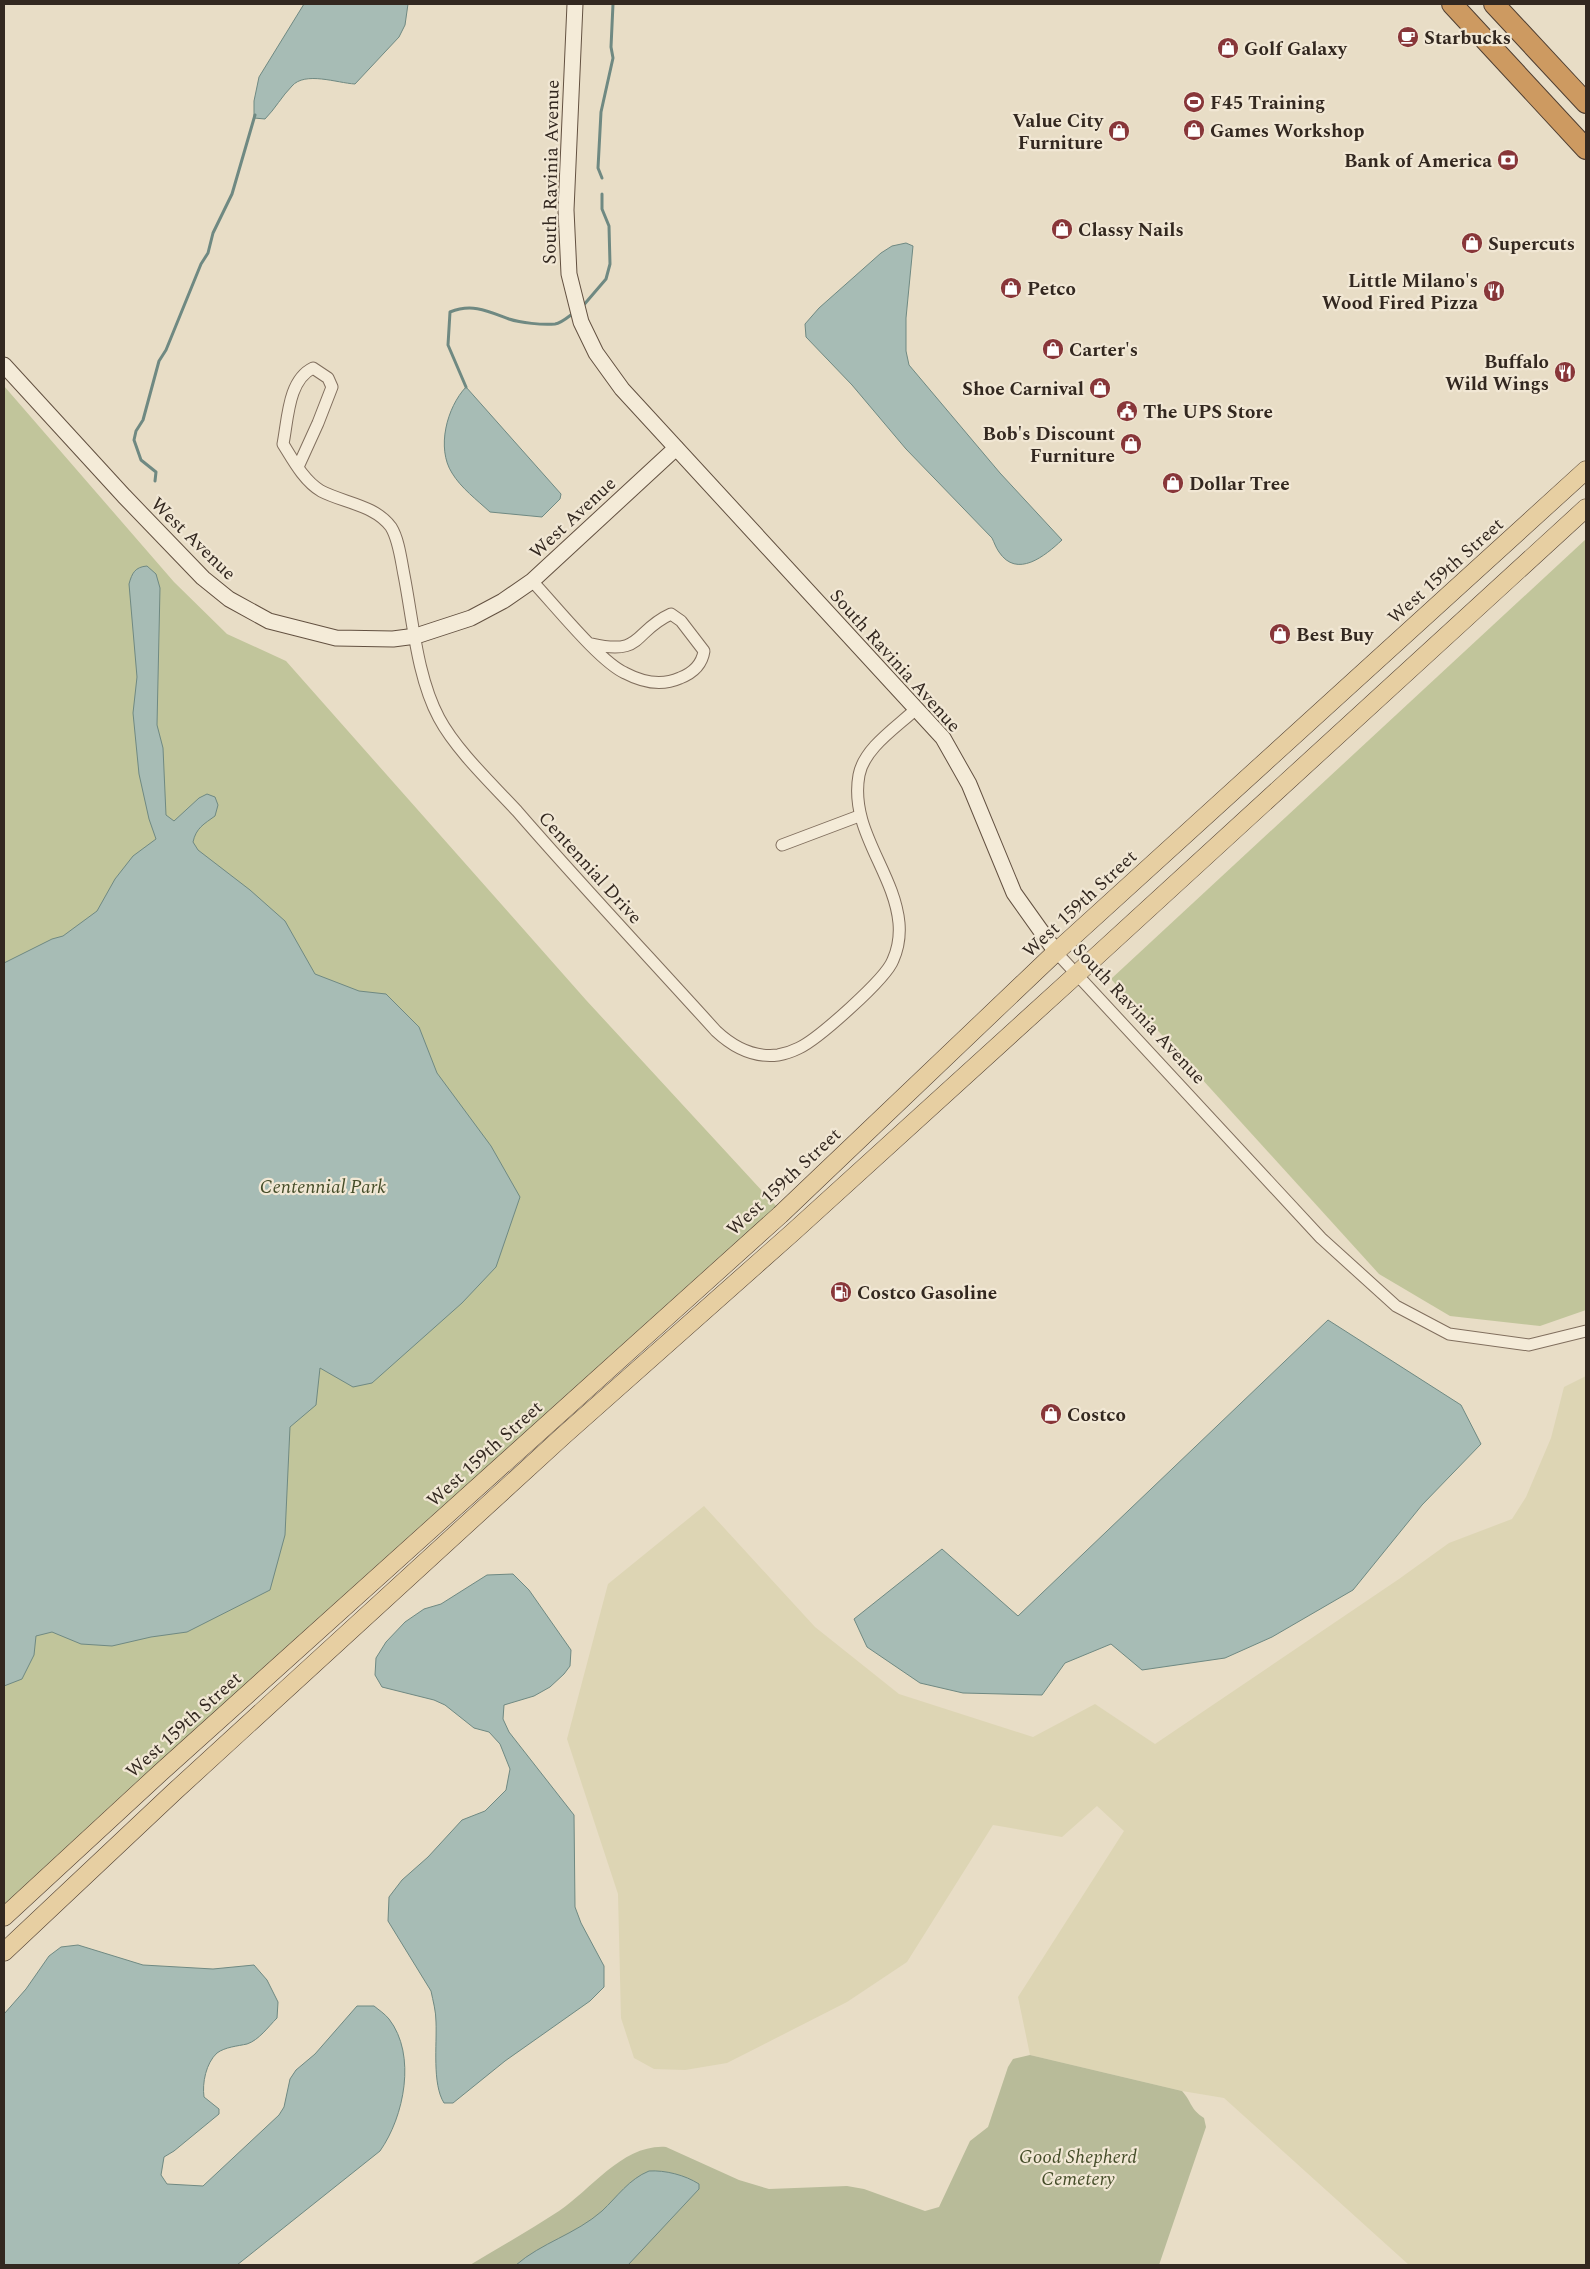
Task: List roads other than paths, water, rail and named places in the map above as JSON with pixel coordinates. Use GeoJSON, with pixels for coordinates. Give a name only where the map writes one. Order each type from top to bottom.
{"type":"FeatureCollection","features":[{"type":"Feature","properties":{"kind":"highway"},"geometry":{"type":"LineString","coordinates":[[1452,4],[1586,149]]}},
{"type":"Feature","properties":{"kind":"highway"},"geometry":{"type":"LineString","coordinates":[[1494,4],[1586,103]]}},
{"type":"Feature","properties":{"kind":"main road","name":"West 159th Street"},"geometry":{"type":"LineString","coordinates":[[4,1917],[160,1773],[780,1215],[1056,952],[1586,470]]}},
{"type":"Feature","properties":{"kind":"main road"},"geometry":{"type":"LineString","coordinates":[[4,1952],[174,1792],[556,1443],[792,1233],[1586,508]]}},
{"type":"Feature","properties":{"kind":"main road"},"geometry":{"type":"LineString","coordinates":[[160,1773],[174,1792]]}},
{"type":"Feature","properties":{"kind":"street","name":"South Ravinia Avenue"},"geometry":{"type":"LineString","coordinates":[[575,4],[566,210],[569,274],[581,322],[596,354],[622,389],[943,738],[969,784],[1014,893],[1056,952],[1321,1238],[1396,1306],[1449,1334],[1529,1345],[1586,1331]]}},
{"type":"Feature","properties":{"kind":"street","name":"West Avenue"},"geometry":{"type":"LineString","coordinates":[[4,365],[182,558],[229,599],[270,621],[336,638],[393,639],[416,636],[471,618],[503,601],[532,581],[676,448]]}},
{"type":"Feature","properties":{"kind":"street","name":"Centennial Drive"},"geometry":{"type":"LineString","coordinates":[[298,467],[332,387],[328,378],[312,368],[304,372],[293,391],[284,444],[298,467],[320,490],[368,509],[382,517],[392,529],[399,548],[428,694],[439,719],[456,742],[716,1031],[730,1043],[743,1050],[760,1054],[778,1055],[800,1048],[817,1036],[882,977],[893,961],[899,942],[899,922],[891,895],[860,816]]}},
{"type":"Feature","properties":{"kind":"street"},"geometry":{"type":"LineString","coordinates":[[532,581],[592,644],[625,673],[659,684],[671,682],[685,676],[700,665],[704,651],[681,621],[671,614],[660,619],[644,635],[626,647],[613,649],[592,644]]}},
{"type":"Feature","properties":{"kind":"street"},"geometry":{"type":"LineString","coordinates":[[782,845],[860,816],[857,796],[860,773],[868,756],[916,710]]}},
{"type":"Feature","properties":{"kind":"water"},"geometry":{"type":"Polygon","coordinates":[[[304,4],[408,4],[405,25],[399,37],[355,84],[322,79],[305,79],[288,90],[265,119],[254,118],[254,101],[259,77],[304,4]]]}},
{"type":"Feature","properties":{"kind":"water"},"geometry":{"type":"Polygon","coordinates":[[[906,243],[913,246],[906,318],[906,351],[909,365],[1000,473],[1062,540],[1048,552],[1031,562],[1014,564],[1006,560],[992,538],[906,449],[852,385],[806,337],[805,324],[819,308],[881,253],[892,246],[906,243]]]}},
{"type":"Feature","properties":{"kind":"water"},"geometry":{"type":"Polygon","coordinates":[[[466,387],[561,494],[560,499],[542,517],[490,512],[465,489],[452,473],[447,463],[444,440],[449,416],[459,395],[466,387]]]}},
{"type":"Feature","properties":{"kind":"water"},"geometry":{"type":"Polygon","coordinates":[[[147,566],[156,574],[160,588],[157,725],[163,748],[166,815],[174,821],[199,798],[207,794],[215,797],[218,805],[215,816],[201,827],[194,837],[193,842],[198,850],[250,890],[285,921],[315,974],[359,991],[386,994],[419,1027],[437,1073],[491,1146],[520,1197],[496,1267],[462,1303],[372,1383],[353,1387],[320,1368],[316,1405],[290,1427],[285,1535],[270,1590],[187,1632],[151,1637],[112,1646],[81,1644],[52,1632],[36,1636],[34,1655],[22,1679],[4,1686],[4,963],[52,939],[63,936],[97,911],[115,879],[133,856],[156,839],[149,819],[139,774],[133,713],[137,677],[129,584],[135,571],[147,566]]]}},
{"type":"Feature","properties":{"kind":"water"},"geometry":{"type":"Polygon","coordinates":[[[1328,1320],[1461,1405],[1481,1444],[1422,1505],[1353,1590],[1272,1637],[1225,1658],[1142,1670],[1111,1644],[1065,1663],[1042,1695],[963,1693],[920,1683],[867,1647],[854,1619],[942,1549],[1018,1616],[1328,1320]]]}},
{"type":"Feature","properties":{"kind":"water"},"geometry":{"type":"Polygon","coordinates":[[[513,1574],[529,1590],[571,1650],[570,1666],[550,1687],[534,1696],[504,1705],[503,1719],[509,1732],[574,1815],[575,1907],[581,1923],[604,1966],[604,1987],[590,2001],[505,2061],[453,2103],[444,2103],[440,2095],[436,2075],[436,2018],[431,1991],[388,1921],[389,1897],[402,1880],[428,1857],[462,1820],[485,1811],[506,1790],[510,1769],[500,1744],[489,1732],[474,1728],[445,1705],[434,1700],[382,1687],[375,1675],[376,1658],[386,1642],[405,1622],[424,1609],[441,1604],[487,1575],[513,1574]]]}},
{"type":"Feature","properties":{"kind":"water"},"geometry":{"type":"Polygon","coordinates":[[[78,1945],[143,1965],[213,1969],[254,1965],[267,1980],[278,2002],[277,2018],[259,2036],[247,2044],[220,2051],[213,2057],[204,2080],[204,2097],[219,2109],[219,2114],[164,2157],[161,2175],[167,2184],[203,2186],[279,2115],[284,2107],[290,2079],[296,2070],[315,2054],[357,2006],[374,2006],[386,2015],[398,2034],[403,2050],[405,2068],[401,2104],[388,2137],[380,2151],[237,2265],[4,2265],[4,2014],[26,1989],[49,1956],[61,1947],[78,1945]]]}},
{"type":"Feature","properties":{"kind":"water"},"geometry":{"type":"Polygon","coordinates":[[[649,2171],[662,2171],[681,2176],[699,2184],[699,2189],[628,2265],[516,2265],[526,2257],[592,2219],[629,2183],[649,2171]]]}},
{"type":"Feature","properties":{"kind":"waterway"},"geometry":{"type":"LineString","coordinates":[[602,178],[598,168],[601,112],[613,58],[611,47],[613,4]]}},
{"type":"Feature","properties":{"kind":"waterway"},"geometry":{"type":"LineString","coordinates":[[155,481],[156,472],[141,460],[134,440],[136,431],[143,420],[159,361],[166,350],[201,264],[208,253],[213,233],[232,194],[255,115]]}},
{"type":"Feature","properties":{"kind":"waterway"},"geometry":{"type":"LineString","coordinates":[[582,307],[606,279],[610,264],[609,226],[602,209],[602,194]]}},
{"type":"Feature","properties":{"kind":"waterway"},"geometry":{"type":"LineString","coordinates":[[466,387],[448,345],[450,312],[458,309],[473,308],[519,322],[550,324],[560,322],[575,312]]}},
{"type":"Feature","properties":{"kind":"place","name":"Starbucks"},"geometry":{"type":"Point","coordinates":[1408,37]}},
{"type":"Feature","properties":{"kind":"place","name":"Golf Galaxy"},"geometry":{"type":"Point","coordinates":[1228,48]}},
{"type":"Feature","properties":{"kind":"place","name":"F45 Training"},"geometry":{"type":"Point","coordinates":[1194,102]}},
{"type":"Feature","properties":{"kind":"place","name":"Games Workshop"},"geometry":{"type":"Point","coordinates":[1194,130]}},
{"type":"Feature","properties":{"kind":"place","name":"Value City Furniture"},"geometry":{"type":"Point","coordinates":[1119,131]}},
{"type":"Feature","properties":{"kind":"place","name":"Bank of America"},"geometry":{"type":"Point","coordinates":[1508,160]}},
{"type":"Feature","properties":{"kind":"place","name":"Classy Nails"},"geometry":{"type":"Point","coordinates":[1062,229]}},
{"type":"Feature","properties":{"kind":"place","name":"Supercuts"},"geometry":{"type":"Point","coordinates":[1472,243]}},
{"type":"Feature","properties":{"kind":"place","name":"Petco"},"geometry":{"type":"Point","coordinates":[1011,288]}},
{"type":"Feature","properties":{"kind":"place","name":"Little Milano's Wood Fired Pizza"},"geometry":{"type":"Point","coordinates":[1494,291]}},
{"type":"Feature","properties":{"kind":"place","name":"Carter's"},"geometry":{"type":"Point","coordinates":[1053,349]}},
{"type":"Feature","properties":{"kind":"place","name":"Buffalo Wild Wings"},"geometry":{"type":"Point","coordinates":[1565,372]}},
{"type":"Feature","properties":{"kind":"place","name":"Shoe Carnival"},"geometry":{"type":"Point","coordinates":[1100,388]}},
{"type":"Feature","properties":{"kind":"place","name":"The UPS Store"},"geometry":{"type":"Point","coordinates":[1127,411]}},
{"type":"Feature","properties":{"kind":"place","name":"Bob's Discount Furniture"},"geometry":{"type":"Point","coordinates":[1131,444]}},
{"type":"Feature","properties":{"kind":"place","name":"Dollar Tree"},"geometry":{"type":"Point","coordinates":[1173,483]}},
{"type":"Feature","properties":{"kind":"place","name":"Best Buy"},"geometry":{"type":"Point","coordinates":[1280,634]}},
{"type":"Feature","properties":{"kind":"place","name":"Costco Gasoline"},"geometry":{"type":"Point","coordinates":[841,1292]}},
{"type":"Feature","properties":{"kind":"place","name":"Costco"},"geometry":{"type":"Point","coordinates":[1051,1414]}},
{"type":"Feature","properties":{"kind":"park label","name":"Centennial Park"},"geometry":{"type":"Point","coordinates":[323,1186]}},
{"type":"Feature","properties":{"kind":"park label","name":"Good Shepherd Cemetery"},"geometry":{"type":"Point","coordinates":[1078,2167]}}]}
